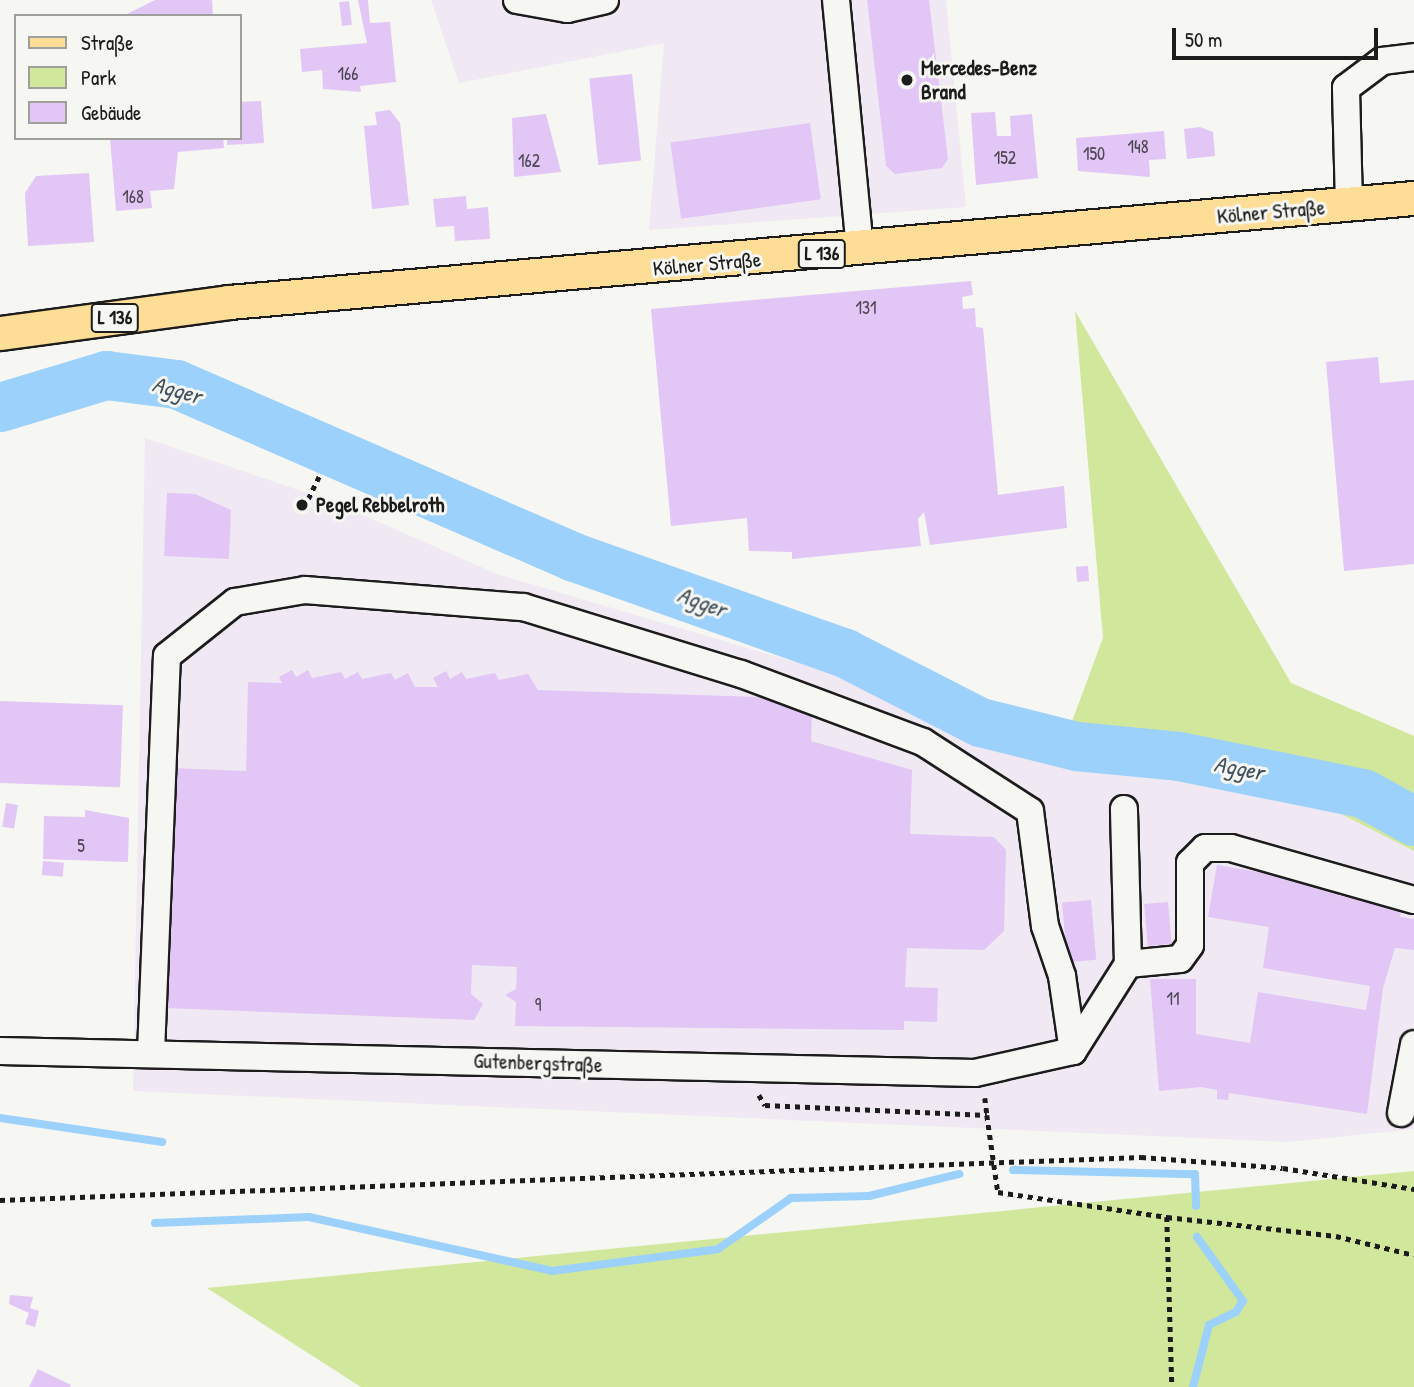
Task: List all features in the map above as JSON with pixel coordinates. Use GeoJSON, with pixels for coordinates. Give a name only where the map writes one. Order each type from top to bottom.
{"type":"FeatureCollection","features":[{"type":"Feature","properties":{"kind":"main road","name":"Kölner Straße"},"geometry":{"type":"LineString","coordinates":[[0,333],[229,302],[860,250],[1414,198]]}},
{"type":"Feature","properties":{"kind":"street"},"geometry":{"type":"LineString","coordinates":[[517,0],[566,9],[604,0]]}},
{"type":"Feature","properties":{"kind":"street"},"geometry":{"type":"LineString","coordinates":[[836,0],[860,250]]}},
{"type":"Feature","properties":{"kind":"street"},"geometry":{"type":"LineString","coordinates":[[1349,204],[1346,88],[1382,61],[1414,57]]}},
{"type":"Feature","properties":{"kind":"street"},"geometry":{"type":"LineString","coordinates":[[151,1053],[167,656],[234,603],[305,590],[413,593],[523,607],[741,674],[923,742],[1030,811],[1045,926],[1062,975],[1073,1051]]}},
{"type":"Feature","properties":{"kind":"street"},"geometry":{"type":"LineString","coordinates":[[1073,1051],[1128,964],[1124,809]]}},
{"type":"Feature","properties":{"kind":"street"},"geometry":{"type":"LineString","coordinates":[[1128,964],[1180,959],[1190,944],[1190,863],[1205,848],[1231,848],[1414,900]]}},
{"type":"Feature","properties":{"kind":"street"},"geometry":{"type":"LineString","coordinates":[[1401,1113],[1414,1044]]}},
{"type":"Feature","properties":{"kind":"street","name":"Gutenbergstraße"},"geometry":{"type":"LineString","coordinates":[[0,1051],[975,1073],[1073,1051]]}},
{"type":"Feature","properties":{"kind":"path"},"geometry":{"type":"LineString","coordinates":[[309,499],[319,476]]}},
{"type":"Feature","properties":{"kind":"path"},"geometry":{"type":"LineString","coordinates":[[745,1069],[765,1105],[987,1115],[998,1192],[1167,1217],[1336,1236],[1414,1255]]}},
{"type":"Feature","properties":{"kind":"path"},"geometry":{"type":"LineString","coordinates":[[0,1200],[1141,1157],[1283,1168],[1414,1189]]}},
{"type":"Feature","properties":{"kind":"path"},"geometry":{"type":"LineString","coordinates":[[1167,1217],[1172,1387]]}},
{"type":"Feature","properties":{"kind":"shaded area"},"geometry":{"type":"Polygon","coordinates":[[[431,0],[946,0],[966,207],[649,230],[664,43],[459,83],[431,0]]]}},
{"type":"Feature","properties":{"kind":"shaded area"},"geometry":{"type":"Polygon","coordinates":[[[145,438],[331,501],[497,574],[805,665],[1058,758],[1333,810],[1414,851],[1414,1129],[1289,1142],[133,1091],[145,438]]]}},
{"type":"Feature","properties":{"kind":"green space"},"geometry":{"type":"Polygon","coordinates":[[[1075,311],[1291,683],[1414,736],[1414,851],[1333,810],[1058,759],[1103,638],[1075,311]]]}},
{"type":"Feature","properties":{"kind":"green space"},"geometry":{"type":"Polygon","coordinates":[[[1414,1171],[1414,1387],[361,1387],[207,1288],[1414,1171]]]}},
{"type":"Feature","properties":{"kind":"building"},"geometry":{"type":"Polygon","coordinates":[[[155,0],[212,0],[213,14],[127,14],[155,0]]]}},
{"type":"Feature","properties":{"kind":"building"},"geometry":{"type":"Polygon","coordinates":[[[358,0],[368,0],[370,23],[390,22],[396,82],[360,86],[361,92],[323,89],[322,70],[302,72],[300,49],[367,43],[358,0]]]}},
{"type":"Feature","properties":{"kind":"building","name":"Mercedes-Benz Brand"},"geometry":{"type":"Polygon","coordinates":[[[867,0],[929,0],[948,159],[942,168],[895,174],[886,166],[867,0]]]}},
{"type":"Feature","properties":{"kind":"building"},"geometry":{"type":"Polygon","coordinates":[[[349,1],[352,25],[342,26],[339,2],[349,1]]]}},
{"type":"Feature","properties":{"kind":"building"},"geometry":{"type":"Polygon","coordinates":[[[632,74],[641,161],[598,165],[589,78],[632,74]]]}},
{"type":"Feature","properties":{"kind":"building"},"geometry":{"type":"Polygon","coordinates":[[[261,101],[264,143],[227,145],[227,140],[242,140],[242,102],[261,101]]]}},
{"type":"Feature","properties":{"kind":"building"},"geometry":{"type":"Polygon","coordinates":[[[390,110],[400,123],[409,205],[372,209],[364,126],[377,125],[375,112],[390,110]]]}},
{"type":"Feature","properties":{"kind":"building"},"geometry":{"type":"Polygon","coordinates":[[[995,112],[997,136],[1011,136],[1010,116],[1032,114],[1038,178],[976,185],[971,113],[995,112]]]}},
{"type":"Feature","properties":{"kind":"building"},"geometry":{"type":"Polygon","coordinates":[[[546,114],[561,172],[514,177],[512,118],[546,114]]]}},
{"type":"Feature","properties":{"kind":"building"},"geometry":{"type":"Polygon","coordinates":[[[810,123],[821,199],[681,219],[670,143],[810,123]]]}},
{"type":"Feature","properties":{"kind":"building"},"geometry":{"type":"Polygon","coordinates":[[[1200,127],[1213,132],[1215,156],[1187,159],[1184,129],[1200,127]]]}},
{"type":"Feature","properties":{"kind":"building"},"geometry":{"type":"Polygon","coordinates":[[[1164,131],[1166,159],[1149,160],[1150,177],[1078,171],[1076,138],[1164,131]]]}},
{"type":"Feature","properties":{"kind":"building"},"geometry":{"type":"Polygon","coordinates":[[[110,140],[223,140],[224,148],[178,152],[174,189],[150,191],[152,208],[116,211],[110,140]]]}},
{"type":"Feature","properties":{"kind":"building"},"geometry":{"type":"Polygon","coordinates":[[[89,173],[94,242],[28,246],[25,193],[36,176],[89,173]]]}},
{"type":"Feature","properties":{"kind":"building"},"geometry":{"type":"Polygon","coordinates":[[[466,196],[467,209],[488,207],[490,239],[455,241],[454,226],[436,227],[433,199],[466,196]]]}},
{"type":"Feature","properties":{"kind":"building"},"geometry":{"type":"Polygon","coordinates":[[[971,281],[973,295],[962,297],[963,309],[975,308],[976,327],[983,328],[998,495],[1064,486],[1067,528],[930,545],[924,512],[918,519],[921,546],[792,559],[792,552],[749,551],[747,518],[671,526],[651,309],[971,281]]]}},
{"type":"Feature","properties":{"kind":"building"},"geometry":{"type":"Polygon","coordinates":[[[1378,357],[1380,383],[1414,380],[1414,564],[1344,571],[1326,362],[1378,357]]]}},
{"type":"Feature","properties":{"kind":"building"},"geometry":{"type":"Polygon","coordinates":[[[167,493],[195,494],[231,510],[229,559],[164,556],[167,493]]]}},
{"type":"Feature","properties":{"kind":"building","name":"Pegel Rebbelroth"},"geometry":{"type":"Polygon","coordinates":[[[298,496],[311,501],[306,514],[293,509],[298,496]]]}},
{"type":"Feature","properties":{"kind":"building"},"geometry":{"type":"Polygon","coordinates":[[[1088,566],[1089,581],[1077,582],[1076,567],[1088,566]]]}},
{"type":"Feature","properties":{"kind":"building"},"geometry":{"type":"Polygon","coordinates":[[[292,670],[296,677],[308,670],[312,678],[341,672],[345,679],[358,672],[362,679],[391,673],[395,680],[408,673],[415,687],[438,687],[433,678],[446,671],[450,679],[462,672],[466,679],[495,673],[499,680],[528,674],[538,690],[759,697],[812,715],[811,741],[912,770],[910,834],[994,837],[1006,850],[1004,931],[984,950],[907,948],[905,987],[938,988],[937,1022],[904,1021],[904,1030],[515,1026],[516,1002],[505,995],[516,989],[517,967],[472,965],[471,994],[483,1004],[474,1020],[165,1008],[172,768],[246,771],[248,682],[282,683],[279,677],[292,670]]]}},
{"type":"Feature","properties":{"kind":"building"},"geometry":{"type":"Polygon","coordinates":[[[0,701],[123,705],[120,787],[0,783],[0,701]]]}},
{"type":"Feature","properties":{"kind":"building"},"geometry":{"type":"Polygon","coordinates":[[[6,803],[18,805],[14,829],[2,827],[6,803]]]}},
{"type":"Feature","properties":{"kind":"building"},"geometry":{"type":"Polygon","coordinates":[[[85,810],[129,818],[128,862],[43,859],[44,816],[85,817],[85,810]]]}},
{"type":"Feature","properties":{"kind":"building"},"geometry":{"type":"Polygon","coordinates":[[[43,861],[64,863],[63,877],[42,875],[43,861]]]}},
{"type":"Feature","properties":{"kind":"building"},"geometry":{"type":"Polygon","coordinates":[[[1217,865],[1341,886],[1339,896],[1402,906],[1400,917],[1414,919],[1414,950],[1395,948],[1383,988],[1367,1114],[1229,1093],[1228,1100],[1217,1099],[1217,1090],[1201,1087],[1159,1091],[1150,979],[1196,979],[1196,1034],[1250,1043],[1258,992],[1366,1010],[1370,986],[1263,968],[1269,927],[1208,917],[1217,865]]]}},
{"type":"Feature","properties":{"kind":"building"},"geometry":{"type":"Polygon","coordinates":[[[1091,900],[1096,960],[1067,962],[1062,903],[1091,900]]]}},
{"type":"Feature","properties":{"kind":"building"},"geometry":{"type":"Polygon","coordinates":[[[1168,902],[1172,944],[1148,946],[1144,904],[1168,902]]]}},
{"type":"Feature","properties":{"kind":"building"},"geometry":{"type":"Polygon","coordinates":[[[10,1295],[33,1297],[30,1308],[39,1311],[35,1327],[25,1324],[29,1313],[9,1304],[10,1295]]]}},
{"type":"Feature","properties":{"kind":"building"},"geometry":{"type":"Polygon","coordinates":[[[38,1369],[71,1385],[70,1387],[29,1387],[38,1369]]]}},
{"type":"Feature","properties":{"kind":"waterway","name":"Agger"},"geometry":{"type":"LineString","coordinates":[[0,407],[106,375],[176,384],[574,557],[845,653],[980,722],[1076,746],[1179,756],[1363,793],[1414,821]]}},
{"type":"Feature","properties":{"kind":"waterway"},"geometry":{"type":"LineString","coordinates":[[0,1118],[162,1142]]}},
{"type":"Feature","properties":{"kind":"waterway"},"geometry":{"type":"LineString","coordinates":[[1013,1170],[1195,1174],[1196,1206]]}},
{"type":"Feature","properties":{"kind":"waterway"},"geometry":{"type":"LineString","coordinates":[[155,1223],[309,1217],[552,1271],[718,1249],[791,1198],[869,1196],[959,1174]]}},
{"type":"Feature","properties":{"kind":"waterway"},"geometry":{"type":"LineString","coordinates":[[1193,1387],[1209,1325],[1236,1312],[1243,1301],[1197,1237]]}},
{"type":"Feature","properties":{"kind":"place","name":"Mercedes-Benz Brand"},"geometry":{"type":"Point","coordinates":[907,80]}},
{"type":"Feature","properties":{"kind":"place","name":"Pegel Rebbelroth"},"geometry":{"type":"Point","coordinates":[302,505]}}]}
